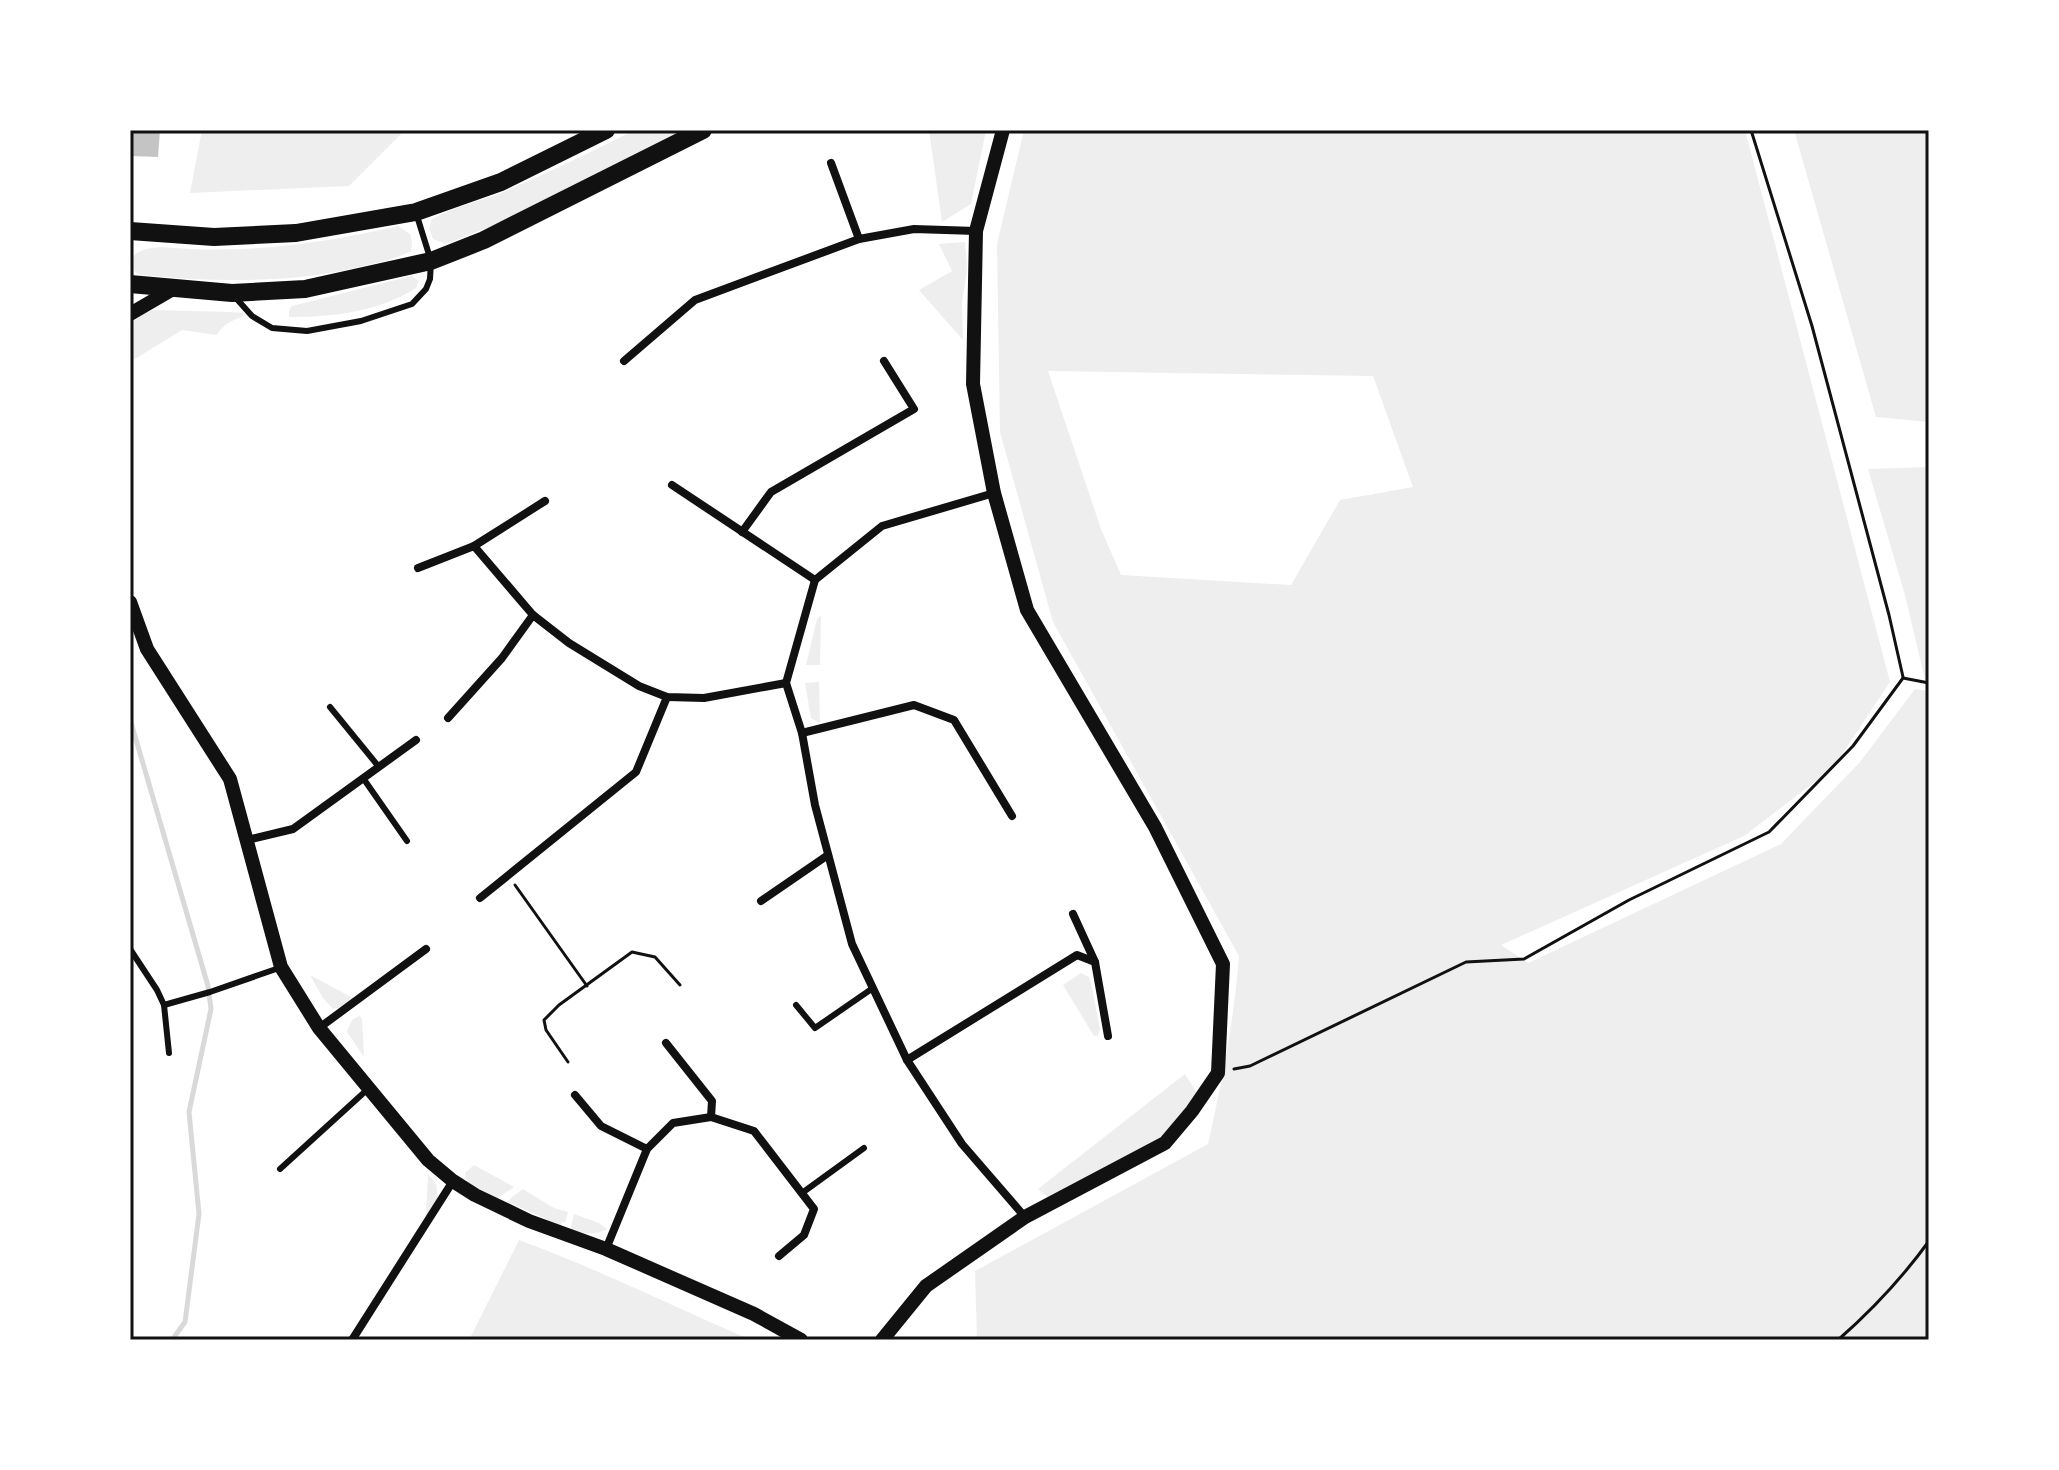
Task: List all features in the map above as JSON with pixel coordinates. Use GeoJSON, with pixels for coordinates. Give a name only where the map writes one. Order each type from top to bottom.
{"type":"FeatureCollection","features":[{"type":"Feature","properties":{"kind":"main road"},"geometry":{"type":"LineString","coordinates":[[130,231],[214,237],[296,233],[416,212],[501,182],[606,130]]}},
{"type":"Feature","properties":{"kind":"main road"},"geometry":{"type":"LineString","coordinates":[[130,284],[232,293],[305,289],[431,261],[484,240],[703,130]]}},
{"type":"Feature","properties":{"kind":"street"},"geometry":{"type":"LineString","coordinates":[[882,1340],[926,1286],[1025,1217],[1165,1143],[1218,1073],[1223,964],[1155,827],[1027,610],[994,493],[973,384],[976,231],[1003,130]]}},
{"type":"Feature","properties":{"kind":"street"},"geometry":{"type":"LineString","coordinates":[[831,163],[859,239]]}},
{"type":"Feature","properties":{"kind":"street"},"geometry":{"type":"LineString","coordinates":[[624,361],[695,300],[859,239],[914,229],[976,231]]}},
{"type":"Feature","properties":{"kind":"street"},"geometry":{"type":"LineString","coordinates":[[130,314],[173,289]]}},
{"type":"Feature","properties":{"kind":"street"},"geometry":{"type":"LineString","coordinates":[[742,532],[771,492],[914,409],[884,361]]}},
{"type":"Feature","properties":{"kind":"street"},"geometry":{"type":"LineString","coordinates":[[672,485],[815,580]]}},
{"type":"Feature","properties":{"kind":"street"},"geometry":{"type":"LineString","coordinates":[[994,493],[882,526],[815,580],[786,683],[802,733],[815,805],[852,944],[907,1060],[962,1144],[1025,1217]]}},
{"type":"Feature","properties":{"kind":"street"},"geometry":{"type":"LineString","coordinates":[[418,568],[474,546],[545,501]]}},
{"type":"Feature","properties":{"kind":"street"},"geometry":{"type":"LineString","coordinates":[[474,546],[533,615],[580,650],[639,686],[667,697],[704,698],[786,683]]}},
{"type":"Feature","properties":{"kind":"street"},"geometry":{"type":"LineString","coordinates":[[130,602],[147,649],[230,779],[281,967],[319,1028],[428,1160],[475,1195],[529,1221],[606,1249],[754,1314],[801,1340]]}},
{"type":"Feature","properties":{"kind":"street"},"geometry":{"type":"LineString","coordinates":[[448,718],[502,658],[533,615]]}},
{"type":"Feature","properties":{"kind":"street"},"geometry":{"type":"LineString","coordinates":[[480,898],[636,772],[667,697]]}},
{"type":"Feature","properties":{"kind":"street"},"geometry":{"type":"LineString","coordinates":[[802,733],[914,705],[954,720],[1012,816]]}},
{"type":"Feature","properties":{"kind":"street"},"geometry":{"type":"LineString","coordinates":[[247,840],[293,829],[416,740]]}},
{"type":"Feature","properties":{"kind":"street"},"geometry":{"type":"LineString","coordinates":[[761,901],[828,855]]}},
{"type":"Feature","properties":{"kind":"street"},"geometry":{"type":"LineString","coordinates":[[1073,914],[1095,962],[1108,1036]]}},
{"type":"Feature","properties":{"kind":"street"},"geometry":{"type":"LineString","coordinates":[[319,1028],[426,949]]}},
{"type":"Feature","properties":{"kind":"street"},"geometry":{"type":"LineString","coordinates":[[907,1060],[1077,955],[1095,962]]}},
{"type":"Feature","properties":{"kind":"street"},"geometry":{"type":"LineString","coordinates":[[666,1043],[712,1101],[711,1117]]}},
{"type":"Feature","properties":{"kind":"street"},"geometry":{"type":"LineString","coordinates":[[575,1095],[601,1126],[647,1149]]}},
{"type":"Feature","properties":{"kind":"street"},"geometry":{"type":"LineString","coordinates":[[606,1249],[647,1149],[673,1123],[711,1117],[754,1131],[814,1209],[804,1235],[779,1256]]}},
{"type":"Feature","properties":{"kind":"street"},"geometry":{"type":"LineString","coordinates":[[352,1340],[453,1181]]}},
{"type":"Feature","properties":{"kind":"lane"},"geometry":{"type":"LineString","coordinates":[[232,293],[252,316],[272,328],[307,331],[361,321],[412,304],[426,289],[431,261],[416,212]]}},
{"type":"Feature","properties":{"kind":"lane"},"geometry":{"type":"LineString","coordinates":[[330,707],[379,767]]}},
{"type":"Feature","properties":{"kind":"lane"},"geometry":{"type":"LineString","coordinates":[[363,778],[407,841]]}},
{"type":"Feature","properties":{"kind":"lane"},"geometry":{"type":"LineString","coordinates":[[130,949],[164,1005],[169,1053]]}},
{"type":"Feature","properties":{"kind":"lane"},"geometry":{"type":"LineString","coordinates":[[164,1005],[281,967]]}},
{"type":"Feature","properties":{"kind":"lane"},"geometry":{"type":"LineString","coordinates":[[796,1005],[815,1028],[873,988]]}},
{"type":"Feature","properties":{"kind":"lane"},"geometry":{"type":"LineString","coordinates":[[280,1169],[369,1088]]}},
{"type":"Feature","properties":{"kind":"lane"},"geometry":{"type":"LineString","coordinates":[[802,1193],[864,1148]]}},
{"type":"Feature","properties":{"kind":"path"},"geometry":{"type":"LineString","coordinates":[[1218,1073],[1250,1066],[1466,962],[1524,959],[1629,900],[1769,832],[1853,746],[1903,678],[1812,326],[1751,130]]}},
{"type":"Feature","properties":{"kind":"path"},"geometry":{"type":"LineString","coordinates":[[1903,678],[1929,683]]}},
{"type":"Feature","properties":{"kind":"path"},"geometry":{"type":"LineString","coordinates":[[508,876],[587,986]]}},
{"type":"Feature","properties":{"kind":"path"},"geometry":{"type":"LineString","coordinates":[[568,1062],[546,1030],[544,1020],[559,1005],[632,952],[655,957],[680,985]]}},
{"type":"Feature","properties":{"kind":"path"},"geometry":{"type":"LineString","coordinates":[[1838,1340],[1863,1318],[1929,1241]]}},
{"type":"Feature","properties":{"kind":"shaded area"},"geometry":{"type":"Polygon","coordinates":[[[202,130],[403,132],[349,186],[190,193],[202,130]]]}},
{"type":"Feature","properties":{"kind":"shaded area"},"geometry":{"type":"Polygon","coordinates":[[[635,130],[689,130],[522,214],[446,244],[433,239],[429,228],[432,219],[518,186],[635,130]]]}},
{"type":"Feature","properties":{"kind":"shaded area"},"geometry":{"type":"Polygon","coordinates":[[[929,130],[986,130],[971,204],[942,222],[929,130]]]}},
{"type":"Feature","properties":{"kind":"shaded area"},"geometry":{"type":"Polygon","coordinates":[[[1024,130],[1745,130],[1890,682],[1833,768],[1744,836],[1501,945],[1528,963],[1781,844],[1860,762],[1915,689],[1929,691],[1929,1340],[977,1340],[975,1271],[1208,1144],[1227,1051],[1239,956],[1053,622],[1000,432],[997,244],[1024,130]],[[1048,371],[1101,529],[1121,575],[1291,585],[1340,500],[1413,487],[1373,376],[1048,371]]]}},
{"type":"Feature","properties":{"kind":"shaded area"},"geometry":{"type":"Polygon","coordinates":[[[1794,130],[1929,130],[1929,422],[1876,417],[1794,130]]]}},
{"type":"Feature","properties":{"kind":"shaded area"},"geometry":{"type":"Polygon","coordinates":[[[398,226],[410,234],[411,251],[336,272],[280,279],[224,280],[140,275],[130,265],[130,259],[150,248],[215,250],[268,247],[346,237],[398,226]]]}},
{"type":"Feature","properties":{"kind":"shaded area"},"geometry":{"type":"Polygon","coordinates":[[[965,242],[967,269],[962,303],[963,340],[919,290],[952,271],[939,244],[965,242]]]}},
{"type":"Feature","properties":{"kind":"shaded area"},"geometry":{"type":"Polygon","coordinates":[[[411,276],[419,281],[416,288],[386,303],[338,314],[289,317],[292,306],[411,276]]]}},
{"type":"Feature","properties":{"kind":"shaded area"},"geometry":{"type":"Polygon","coordinates":[[[153,310],[244,313],[224,326],[217,335],[182,330],[130,362],[130,318],[153,310]]]}},
{"type":"Feature","properties":{"kind":"shaded area"},"geometry":{"type":"Polygon","coordinates":[[[1929,467],[1929,681],[1925,680],[1905,595],[1868,469],[1929,467]]]}},
{"type":"Feature","properties":{"kind":"shaded area"},"geometry":{"type":"Polygon","coordinates":[[[821,615],[820,665],[806,665],[817,619],[821,615]]]}},
{"type":"Feature","properties":{"kind":"shaded area"},"geometry":{"type":"Polygon","coordinates":[[[819,682],[820,723],[811,718],[805,683],[819,682]]]}},
{"type":"Feature","properties":{"kind":"shaded area"},"geometry":{"type":"Polygon","coordinates":[[[1081,973],[1089,977],[1091,983],[1100,1029],[1094,1036],[1063,985],[1081,973]]]}},
{"type":"Feature","properties":{"kind":"shaded area"},"geometry":{"type":"Polygon","coordinates":[[[310,975],[353,998],[343,1007],[333,1009],[310,975]]]}},
{"type":"Feature","properties":{"kind":"shaded area"},"geometry":{"type":"Polygon","coordinates":[[[360,1016],[364,1057],[347,1032],[353,1020],[360,1016]]]}},
{"type":"Feature","properties":{"kind":"shaded area"},"geometry":{"type":"Polygon","coordinates":[[[1185,1074],[1197,1093],[1165,1137],[1052,1201],[1038,1189],[1185,1074]]]}},
{"type":"Feature","properties":{"kind":"shaded area"},"geometry":{"type":"Polygon","coordinates":[[[474,1165],[514,1187],[498,1198],[474,1186],[466,1179],[465,1173],[474,1165]]]}},
{"type":"Feature","properties":{"kind":"shaded area"},"geometry":{"type":"Polygon","coordinates":[[[428,1174],[436,1184],[438,1201],[426,1217],[428,1174]]]}},
{"type":"Feature","properties":{"kind":"shaded area"},"geometry":{"type":"Polygon","coordinates":[[[523,1189],[554,1208],[568,1212],[565,1223],[562,1222],[560,1228],[508,1202],[523,1189]]]}},
{"type":"Feature","properties":{"kind":"shaded area"},"geometry":{"type":"Polygon","coordinates":[[[574,1214],[607,1229],[593,1233],[570,1231],[574,1214]]]}},
{"type":"Feature","properties":{"kind":"shaded area"},"geometry":{"type":"Polygon","coordinates":[[[519,1240],[607,1276],[751,1340],[469,1340],[519,1240]]]}},
{"type":"Feature","properties":{"kind":"building"},"geometry":{"type":"Polygon","coordinates":[[[130,130],[160,130],[158,157],[130,156],[130,130]]]}},
{"type":"Feature","properties":{"kind":"waterway"},"geometry":{"type":"LineString","coordinates":[[130,719],[208,986],[211,1009],[189,1112],[199,1214],[185,1322],[172,1340]]}}]}
